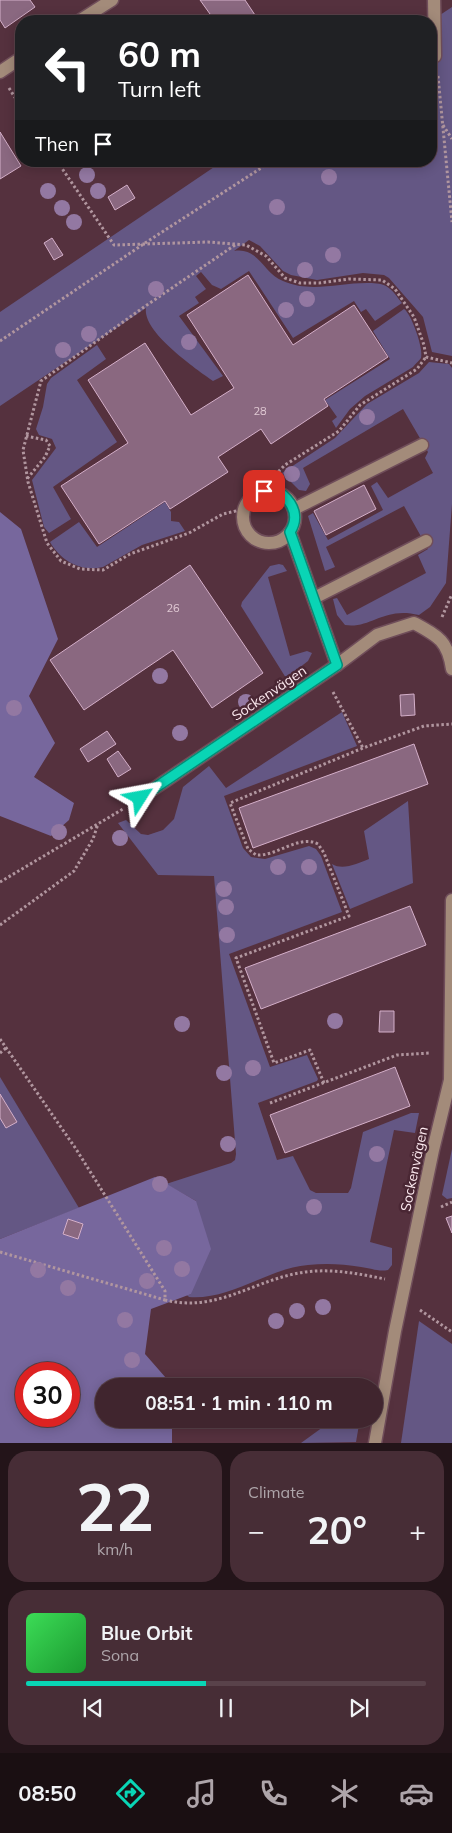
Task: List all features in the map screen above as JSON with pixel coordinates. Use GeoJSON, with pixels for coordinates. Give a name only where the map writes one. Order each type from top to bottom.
{"type":"FeatureCollection","features":[{"type":"Feature","properties":{"kind":"street"},"geometry":{"type":"LineString","coordinates":[[88,15],[112,0]]}},
{"type":"Feature","properties":{"kind":"street"},"geometry":{"type":"LineString","coordinates":[[434,0],[434,15]]}},
{"type":"Feature","properties":{"kind":"street"},"geometry":{"type":"LineString","coordinates":[[0,72],[15,62]]}},
{"type":"Feature","properties":{"kind":"street"},"geometry":{"type":"LineString","coordinates":[[294,509],[422,445]]}},
{"type":"Feature","properties":{"kind":"street"},"geometry":{"type":"LineString","coordinates":[[274,491],[283,495],[294,509],[295,518],[290,532],[280,540],[272,543],[256,540],[246,530],[243,518],[244,509],[249,500],[256,494],[274,491]]}},
{"type":"Feature","properties":{"kind":"street"},"geometry":{"type":"LineString","coordinates":[[290,532],[337,665]]}},
{"type":"Feature","properties":{"kind":"street"},"geometry":{"type":"LineString","coordinates":[[314,598],[426,541]]}},
{"type":"Feature","properties":{"kind":"street","name":"Sockenvägen"},"geometry":{"type":"LineString","coordinates":[[140,798],[337,665],[377,635],[414,623],[435,634],[444,642],[452,669]]}},
{"type":"Feature","properties":{"kind":"street","name":"Sockenvägen"},"geometry":{"type":"LineString","coordinates":[[375,1443],[398,1314],[433,1150],[451,1080],[452,900]]}},
{"type":"Feature","properties":{"kind":"path"},"geometry":{"type":"LineString","coordinates":[[437,75],[452,222]]}},
{"type":"Feature","properties":{"kind":"path"},"geometry":{"type":"LineString","coordinates":[[442,124],[452,139]]}},
{"type":"Feature","properties":{"kind":"path"},"geometry":{"type":"LineString","coordinates":[[61,167],[114,245],[208,242],[246,245],[266,256],[285,278],[300,283],[374,278],[389,283],[407,304],[414,317],[424,345],[426,357],[417,369],[360,405],[338,431],[278,472],[274,491]]}},
{"type":"Feature","properties":{"kind":"path"},"geometry":{"type":"LineString","coordinates":[[0,341],[145,243],[263,167]]}},
{"type":"Feature","properties":{"kind":"path"},"geometry":{"type":"LineString","coordinates":[[235,245],[151,301],[42,381],[23,450],[27,478],[47,543],[61,561],[80,570],[103,570],[130,554],[189,532],[223,514],[244,509]]}},
{"type":"Feature","properties":{"kind":"path"},"geometry":{"type":"LineString","coordinates":[[426,357],[452,363]]}},
{"type":"Feature","properties":{"kind":"path"},"geometry":{"type":"LineString","coordinates":[[26,436],[46,440],[50,446],[45,457],[27,478]]}},
{"type":"Feature","properties":{"kind":"path"},"geometry":{"type":"LineString","coordinates":[[322,674],[343,708],[363,748]]}},
{"type":"Feature","properties":{"kind":"path"},"geometry":{"type":"LineString","coordinates":[[324,1083],[310,1050],[274,1063],[236,958],[349,916],[324,853],[318,844],[306,842],[271,854],[256,855],[248,849],[230,803],[363,748],[424,726],[452,724]]}},
{"type":"Feature","properties":{"kind":"path"},"geometry":{"type":"LineString","coordinates":[[0,882],[140,798]]}},
{"type":"Feature","properties":{"kind":"path"},"geometry":{"type":"LineString","coordinates":[[0,925],[74,871],[93,839],[98,824]]}},
{"type":"Feature","properties":{"kind":"path"},"geometry":{"type":"LineString","coordinates":[[0,1039],[76,1149],[165,1290],[164,1300]]}},
{"type":"Feature","properties":{"kind":"path"},"geometry":{"type":"LineString","coordinates":[[270,1103],[397,1055],[430,1054],[432,1040],[450,1042]]}},
{"type":"Feature","properties":{"kind":"path"},"geometry":{"type":"LineString","coordinates":[[0,1053],[6,1048]]}},
{"type":"Feature","properties":{"kind":"path"},"geometry":{"type":"LineString","coordinates":[[0,1252],[180,1304],[207,1303],[293,1274],[323,1270],[391,1280]]}},
{"type":"Feature","properties":{"kind":"shaded area"},"geometry":{"type":"Polygon","coordinates":[[[452,7],[452,356],[432,352],[423,317],[389,278],[384,275],[363,273],[317,280],[291,275],[283,271],[260,246],[249,240],[234,251],[249,253],[283,281],[293,285],[314,287],[356,283],[379,284],[391,290],[402,303],[375,321],[366,309],[361,312],[354,301],[293,338],[249,271],[221,289],[212,285],[201,272],[196,276],[206,289],[195,297],[199,303],[179,316],[223,376],[213,381],[172,349],[152,328],[147,318],[146,308],[0,406],[0,312],[214,167],[437,167],[437,17],[452,7]]]}},
{"type":"Feature","properties":{"kind":"shaded area"},"geometry":{"type":"Polygon","coordinates":[[[404,309],[410,317],[416,332],[421,347],[421,358],[413,367],[365,396],[350,409],[336,428],[332,421],[337,417],[325,400],[390,359],[373,331],[404,309]]]}},
{"type":"Feature","properties":{"kind":"shaded area"},"geometry":{"type":"Polygon","coordinates":[[[97,345],[106,359],[77,380],[117,442],[53,487],[71,519],[49,533],[44,527],[32,480],[56,448],[52,439],[39,435],[36,429],[43,407],[47,384],[51,378],[97,345]]]}},
{"type":"Feature","properties":{"kind":"shaded area"},"geometry":{"type":"Polygon","coordinates":[[[429,362],[449,364],[452,368],[452,504],[446,583],[430,607],[419,615],[396,613],[363,624],[345,625],[337,615],[333,599],[337,598],[347,615],[426,573],[418,555],[428,549],[404,506],[326,547],[335,567],[325,571],[308,516],[313,513],[328,540],[383,510],[371,486],[377,482],[388,498],[433,473],[425,458],[428,452],[403,409],[303,468],[310,484],[306,491],[299,490],[282,473],[335,438],[367,404],[419,373],[429,362]]]}},
{"type":"Feature","properties":{"kind":"shaded area"},"geometry":{"type":"Polygon","coordinates":[[[165,502],[171,512],[171,521],[179,522],[185,531],[142,545],[103,567],[87,568],[72,564],[54,549],[50,542],[79,522],[97,547],[165,502]]]}},
{"type":"Feature","properties":{"kind":"shaded area"},"geometry":{"type":"Polygon","coordinates":[[[0,512],[21,529],[58,639],[29,696],[55,743],[34,777],[74,803],[69,820],[51,836],[0,816],[0,512]]]}},
{"type":"Feature","properties":{"kind":"shaded area"},"geometry":{"type":"Polygon","coordinates":[[[283,565],[287,571],[268,577],[290,656],[307,651],[312,653],[308,661],[286,678],[241,606],[242,602],[270,566],[283,565]]]}},
{"type":"Feature","properties":{"kind":"shaded area"},"geometry":{"type":"Polygon","coordinates":[[[342,712],[357,746],[224,796],[243,848],[251,857],[265,859],[309,846],[316,849],[321,856],[342,912],[229,954],[270,1067],[307,1055],[318,1079],[258,1103],[277,1160],[293,1156],[310,1190],[316,1193],[348,1193],[351,1188],[363,1132],[411,1113],[419,1113],[415,1133],[394,1130],[370,1242],[392,1248],[392,1265],[388,1270],[381,1271],[365,1267],[341,1265],[308,1265],[278,1272],[220,1294],[205,1297],[189,1297],[187,1295],[191,1294],[196,1201],[166,1184],[231,1163],[235,1160],[236,1154],[214,876],[158,875],[118,823],[126,820],[141,834],[148,835],[163,830],[174,819],[183,787],[209,766],[226,788],[342,712]]]}},
{"type":"Feature","properties":{"kind":"shaded area"},"geometry":{"type":"Polygon","coordinates":[[[408,801],[413,883],[350,909],[332,864],[346,867],[369,859],[364,831],[408,801]]]}},
{"type":"Feature","properties":{"kind":"shaded area"},"geometry":{"type":"Polygon","coordinates":[[[0,1077],[79,1208],[0,1239],[0,1077]]]}},
{"type":"Feature","properties":{"kind":"shaded area"},"geometry":{"type":"Polygon","coordinates":[[[452,1149],[452,1198],[447,1199],[442,1195],[452,1149]]]}},
{"type":"Feature","properties":{"kind":"shaded area"},"geometry":{"type":"Polygon","coordinates":[[[155,1177],[196,1201],[211,1249],[191,1294],[151,1309],[145,1354],[166,1378],[95,1378],[95,1428],[172,1428],[172,1443],[0,1443],[0,1239],[155,1177]]]}},
{"type":"Feature","properties":{"kind":"shaded area"},"geometry":{"type":"Polygon","coordinates":[[[419,1321],[452,1344],[452,1443],[401,1443],[419,1321]]]}},
{"type":"Feature","properties":{"kind":"shaded area"},"geometry":{"type":"Polygon","coordinates":[[[322,1428],[358,1428],[356,1442],[301,1443],[322,1428]]]}},
{"type":"Feature","properties":{"kind":"building"},"geometry":{"type":"Polygon","coordinates":[[[0,0],[30,0],[35,7],[24,15],[15,15],[15,21],[5,28],[0,20],[0,0]]]}},
{"type":"Feature","properties":{"kind":"building"},"geometry":{"type":"Polygon","coordinates":[[[200,0],[245,0],[255,15],[211,15],[200,0]]]}},
{"type":"Feature","properties":{"kind":"building"},"geometry":{"type":"Polygon","coordinates":[[[0,132],[15,156],[15,167],[19,167],[0,179],[0,132]]]}},
{"type":"Feature","properties":{"kind":"building"},"geometry":{"type":"Polygon","coordinates":[[[127,185],[135,198],[115,210],[108,197],[127,185]]]}},
{"type":"Feature","properties":{"kind":"building"},"geometry":{"type":"Polygon","coordinates":[[[52,238],[63,255],[54,260],[44,243],[52,238]]]}},
{"type":"Feature","properties":{"kind":"building"},"geometry":{"type":"Polygon","coordinates":[[[248,275],[293,345],[354,305],[388,357],[324,399],[328,406],[271,444],[261,429],[218,457],[228,472],[170,509],[165,501],[99,544],[61,486],[128,443],[88,380],[145,343],[191,415],[234,388],[187,315],[248,275]]]}},
{"type":"Feature","properties":{"kind":"building"},"geometry":{"type":"Polygon","coordinates":[[[364,485],[376,509],[326,535],[314,511],[364,485]]]}},
{"type":"Feature","properties":{"kind":"building"},"geometry":{"type":"Polygon","coordinates":[[[190,565],[263,673],[212,708],[173,650],[84,710],[50,660],[190,565]]]}},
{"type":"Feature","properties":{"kind":"building"},"geometry":{"type":"Polygon","coordinates":[[[414,694],[415,715],[401,716],[400,695],[414,694]]]}},
{"type":"Feature","properties":{"kind":"building"},"geometry":{"type":"Polygon","coordinates":[[[107,731],[116,744],[88,762],[80,749],[107,731]]]}},
{"type":"Feature","properties":{"kind":"building"},"geometry":{"type":"Polygon","coordinates":[[[414,744],[428,784],[253,848],[239,808],[414,744]]]}},
{"type":"Feature","properties":{"kind":"building"},"geometry":{"type":"Polygon","coordinates":[[[118,751],[131,769],[118,777],[107,759],[118,751]]]}},
{"type":"Feature","properties":{"kind":"building"},"geometry":{"type":"Polygon","coordinates":[[[410,906],[426,945],[261,1009],[245,968],[410,906]]]}},
{"type":"Feature","properties":{"kind":"building"},"geometry":{"type":"Polygon","coordinates":[[[380,1011],[394,1011],[394,1032],[379,1032],[380,1011]]]}},
{"type":"Feature","properties":{"kind":"building"},"geometry":{"type":"Polygon","coordinates":[[[395,1067],[410,1106],[285,1153],[270,1115],[395,1067]]]}},
{"type":"Feature","properties":{"kind":"building"},"geometry":{"type":"Polygon","coordinates":[[[0,1094],[17,1122],[6,1128],[0,1118],[0,1094]]]}},
{"type":"Feature","properties":{"kind":"building"},"geometry":{"type":"Polygon","coordinates":[[[452,1216],[452,1233],[446,1218],[452,1216]]]}},
{"type":"Feature","properties":{"kind":"building"},"geometry":{"type":"Polygon","coordinates":[[[68,1219],[83,1224],[78,1239],[63,1234],[68,1219]]]}},
{"type":"Feature","properties":{"kind":"route"},"geometry":{"type":"LineString","coordinates":[[140,798],[337,665],[290,532],[295,518],[294,509],[290,501],[283,495],[274,491],[264,491]]}}]}
